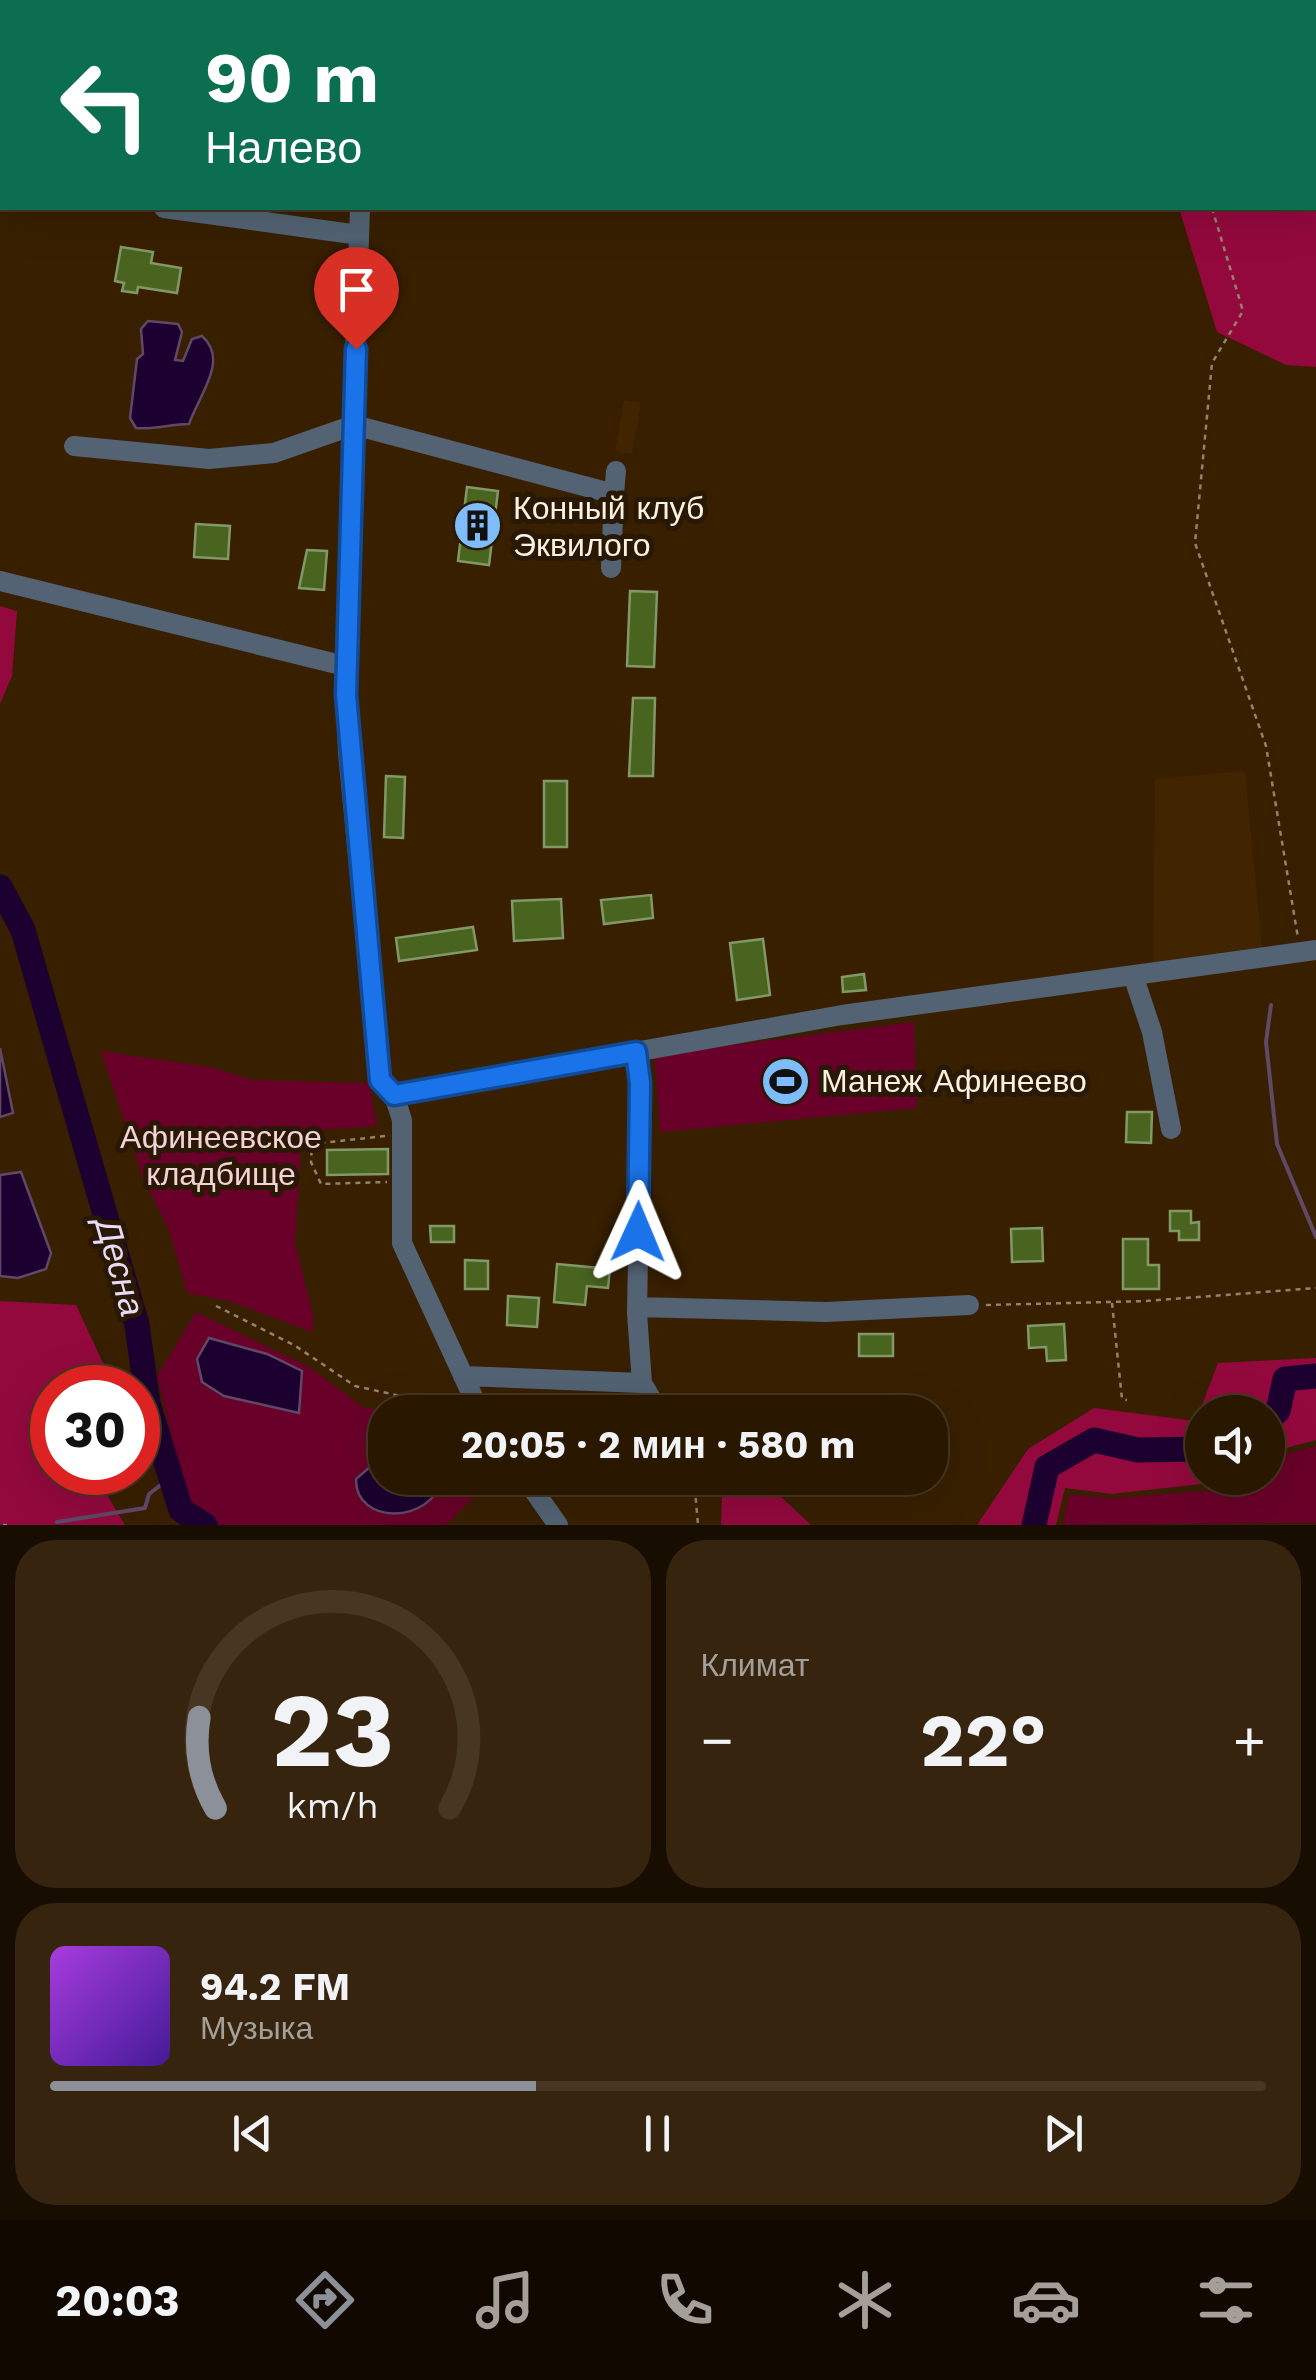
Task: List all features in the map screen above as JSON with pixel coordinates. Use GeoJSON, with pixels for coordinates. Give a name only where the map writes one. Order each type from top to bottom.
{"type":"FeatureCollection","features":[{"type":"Feature","properties":{"kind":"street"},"geometry":{"type":"LineString","coordinates":[[178,210],[359,235]]}},
{"type":"Feature","properties":{"kind":"street"},"geometry":{"type":"LineString","coordinates":[[360,210],[346,666],[348,753],[380,1080],[396,1100],[402,1120],[402,1243],[472,1395]]}},
{"type":"Feature","properties":{"kind":"street"},"geometry":{"type":"LineString","coordinates":[[74,446],[210,459],[274,453],[354,425],[614,494]]}},
{"type":"Feature","properties":{"kind":"street"},"geometry":{"type":"LineString","coordinates":[[610,568],[616,471]]}},
{"type":"Feature","properties":{"kind":"street"},"geometry":{"type":"LineString","coordinates":[[0,581],[346,666]]}},
{"type":"Feature","properties":{"kind":"street"},"geometry":{"type":"LineString","coordinates":[[396,1100],[842,1015],[1308,951]]}},
{"type":"Feature","properties":{"kind":"street"},"geometry":{"type":"LineString","coordinates":[[1133,975],[1152,1032],[1172,1129]]}},
{"type":"Feature","properties":{"kind":"street"},"geometry":{"type":"LineString","coordinates":[[636,1052],[640,1083],[637,1306],[642,1383],[649,1395]]}},
{"type":"Feature","properties":{"kind":"street"},"geometry":{"type":"LineString","coordinates":[[637,1306],[826,1312],[970,1305]]}},
{"type":"Feature","properties":{"kind":"street"},"geometry":{"type":"LineString","coordinates":[[463,1376],[642,1383]]}},
{"type":"Feature","properties":{"kind":"street"},"geometry":{"type":"LineString","coordinates":[[537,1495],[558,1525]]}},
{"type":"Feature","properties":{"kind":"path"},"geometry":{"type":"LineString","coordinates":[[1213,210],[1242,311],[1212,362],[1195,543],[1266,746],[1308,951]]}},
{"type":"Feature","properties":{"kind":"path"},"geometry":{"type":"LineString","coordinates":[[393,1174],[389,1182],[376,1185],[322,1184],[312,1162],[312,1144],[362,1135],[389,1138],[384,1124],[396,1100]]}},
{"type":"Feature","properties":{"kind":"path"},"geometry":{"type":"LineString","coordinates":[[970,1305],[1112,1302],[1316,1288]]}},
{"type":"Feature","properties":{"kind":"path"},"geometry":{"type":"LineString","coordinates":[[1112,1302],[1122,1399],[1127,1400]]}},
{"type":"Feature","properties":{"kind":"path"},"geometry":{"type":"LineString","coordinates":[[216,1306],[294,1345],[355,1386],[396,1395]]}},
{"type":"Feature","properties":{"kind":"path"},"geometry":{"type":"LineString","coordinates":[[695,1495],[698,1525]]}},
{"type":"Feature","properties":{"kind":"shaded area"},"geometry":{"type":"Polygon","coordinates":[[[1180,210],[1316,210],[1316,367],[1286,365],[1217,332],[1180,210]]]}},
{"type":"Feature","properties":{"kind":"shaded area"},"geometry":{"type":"Polygon","coordinates":[[[148,321],[178,324],[182,332],[175,360],[183,361],[192,339],[202,336],[210,345],[213,366],[189,424],[136,428],[130,418],[137,359],[143,354],[141,329],[148,321]]]}},
{"type":"Feature","properties":{"kind":"shaded area"},"geometry":{"type":"Polygon","coordinates":[[[624,400],[641,403],[632,454],[615,451],[624,400]]]}},
{"type":"Feature","properties":{"kind":"shaded area"},"geometry":{"type":"Polygon","coordinates":[[[0,606],[17,611],[12,676],[0,704],[0,606]]]}},
{"type":"Feature","properties":{"kind":"shaded area"},"geometry":{"type":"Polygon","coordinates":[[[1245,771],[1262,947],[1153,962],[1155,779],[1245,771]]]}},
{"type":"Feature","properties":{"kind":"shaded area"},"geometry":{"type":"Polygon","coordinates":[[[0,1048],[13,1113],[0,1117],[0,1048]]]}},
{"type":"Feature","properties":{"kind":"shaded area"},"geometry":{"type":"Polygon","coordinates":[[[21,1172],[51,1253],[46,1269],[18,1278],[0,1276],[0,1175],[21,1172]]]}},
{"type":"Feature","properties":{"kind":"shaded area"},"geometry":{"type":"Polygon","coordinates":[[[0,1301],[76,1305],[103,1363],[30,1365],[30,1495],[107,1495],[125,1525],[0,1525],[0,1301]]]}},
{"type":"Feature","properties":{"kind":"shaded area"},"geometry":{"type":"Polygon","coordinates":[[[209,1338],[267,1354],[302,1371],[299,1413],[224,1396],[202,1382],[197,1359],[209,1338]]]}},
{"type":"Feature","properties":{"kind":"shaded area"},"geometry":{"type":"Polygon","coordinates":[[[1316,1358],[1316,1440],[1285,1448],[1285,1395],[1206,1395],[1218,1363],[1316,1358]]]}},
{"type":"Feature","properties":{"kind":"shaded area"},"geometry":{"type":"Polygon","coordinates":[[[1094,1408],[1185,1420],[1185,1486],[1112,1494],[1065,1488],[1056,1525],[977,1525],[1028,1449],[1094,1408]]]}},
{"type":"Feature","properties":{"kind":"shaded area"},"geometry":{"type":"Polygon","coordinates":[[[368,1469],[368,1495],[434,1495],[410,1511],[380,1511],[367,1505],[359,1494],[356,1479],[368,1469]]]}},
{"type":"Feature","properties":{"kind":"shaded area"},"geometry":{"type":"Polygon","coordinates":[[[722,1495],[779,1495],[811,1525],[721,1525],[722,1495]]]}},
{"type":"Feature","properties":{"kind":"green space","name":"Манеж Афинеево"},"geometry":{"type":"Polygon","coordinates":[[[914,1022],[917,1108],[660,1132],[654,1055],[914,1022]]]}},
{"type":"Feature","properties":{"kind":"green space","name":"Афинеевское кладбище"},"geometry":{"type":"Polygon","coordinates":[[[101,1051],[214,1068],[252,1080],[369,1083],[377,1126],[302,1131],[295,1242],[314,1320],[312,1332],[229,1301],[187,1293],[169,1230],[143,1178],[101,1051]]]}},
{"type":"Feature","properties":{"kind":"green space"},"geometry":{"type":"Polygon","coordinates":[[[196,1312],[309,1367],[368,1408],[368,1495],[476,1495],[446,1525],[218,1525],[188,1504],[160,1388],[160,1371],[196,1312]]]}},
{"type":"Feature","properties":{"kind":"green space"},"geometry":{"type":"Polygon","coordinates":[[[1316,1446],[1316,1523],[1063,1525],[1069,1495],[1285,1495],[1285,1454],[1316,1446]]]}},
{"type":"Feature","properties":{"kind":"building"},"geometry":{"type":"Polygon","coordinates":[[[121,247],[153,252],[151,263],[181,268],[177,293],[138,287],[137,293],[122,291],[124,283],[115,281],[121,247]]]}},
{"type":"Feature","properties":{"kind":"building","name":"Конный клуб Эквилого"},"geometry":{"type":"Polygon","coordinates":[[[467,487],[498,491],[489,565],[458,561],[467,487]]]}},
{"type":"Feature","properties":{"kind":"building"},"geometry":{"type":"Polygon","coordinates":[[[196,524],[230,526],[228,559],[194,557],[196,524]]]}},
{"type":"Feature","properties":{"kind":"building"},"geometry":{"type":"Polygon","coordinates":[[[307,550],[327,551],[324,590],[299,588],[307,550]]]}},
{"type":"Feature","properties":{"kind":"building"},"geometry":{"type":"Polygon","coordinates":[[[630,591],[657,592],[654,667],[627,666],[630,591]]]}},
{"type":"Feature","properties":{"kind":"building"},"geometry":{"type":"Polygon","coordinates":[[[633,698],[655,698],[653,776],[629,776],[633,698]]]}},
{"type":"Feature","properties":{"kind":"building"},"geometry":{"type":"Polygon","coordinates":[[[386,776],[405,777],[403,838],[384,837],[386,776]]]}},
{"type":"Feature","properties":{"kind":"building"},"geometry":{"type":"Polygon","coordinates":[[[544,781],[567,781],[567,847],[544,847],[544,781]]]}},
{"type":"Feature","properties":{"kind":"building"},"geometry":{"type":"Polygon","coordinates":[[[651,895],[653,918],[604,924],[601,900],[651,895]]]}},
{"type":"Feature","properties":{"kind":"building"},"geometry":{"type":"Polygon","coordinates":[[[561,899],[563,938],[514,941],[512,901],[561,899]]]}},
{"type":"Feature","properties":{"kind":"building"},"geometry":{"type":"Polygon","coordinates":[[[473,927],[477,950],[399,961],[396,938],[473,927]]]}},
{"type":"Feature","properties":{"kind":"building"},"geometry":{"type":"Polygon","coordinates":[[[763,939],[770,995],[737,1000],[730,943],[763,939]]]}},
{"type":"Feature","properties":{"kind":"building"},"geometry":{"type":"Polygon","coordinates":[[[864,974],[866,990],[843,992],[842,977],[864,974]]]}},
{"type":"Feature","properties":{"kind":"building"},"geometry":{"type":"Polygon","coordinates":[[[1127,1112],[1152,1112],[1151,1143],[1126,1142],[1127,1112]]]}},
{"type":"Feature","properties":{"kind":"building"},"geometry":{"type":"Polygon","coordinates":[[[388,1149],[388,1174],[327,1175],[327,1150],[388,1149]]]}},
{"type":"Feature","properties":{"kind":"building"},"geometry":{"type":"Polygon","coordinates":[[[1170,1211],[1191,1211],[1191,1223],[1199,1222],[1199,1240],[1179,1240],[1179,1231],[1170,1231],[1170,1211]]]}},
{"type":"Feature","properties":{"kind":"building"},"geometry":{"type":"Polygon","coordinates":[[[430,1226],[454,1226],[454,1242],[431,1242],[430,1226]]]}},
{"type":"Feature","properties":{"kind":"building"},"geometry":{"type":"Polygon","coordinates":[[[1042,1228],[1043,1261],[1012,1262],[1011,1229],[1042,1228]]]}},
{"type":"Feature","properties":{"kind":"building"},"geometry":{"type":"Polygon","coordinates":[[[1123,1239],[1148,1239],[1148,1265],[1159,1265],[1159,1289],[1123,1289],[1123,1239]]]}},
{"type":"Feature","properties":{"kind":"building"},"geometry":{"type":"Polygon","coordinates":[[[465,1260],[488,1261],[488,1289],[465,1289],[465,1260]]]}},
{"type":"Feature","properties":{"kind":"building"},"geometry":{"type":"Polygon","coordinates":[[[557,1264],[610,1269],[608,1288],[587,1286],[585,1305],[554,1302],[557,1264]]]}},
{"type":"Feature","properties":{"kind":"building"},"geometry":{"type":"Polygon","coordinates":[[[508,1296],[539,1298],[537,1327],[507,1325],[508,1296]]]}},
{"type":"Feature","properties":{"kind":"building"},"geometry":{"type":"Polygon","coordinates":[[[1064,1324],[1066,1360],[1047,1361],[1046,1347],[1029,1348],[1028,1326],[1064,1324]]]}},
{"type":"Feature","properties":{"kind":"building"},"geometry":{"type":"Polygon","coordinates":[[[859,1334],[893,1334],[893,1356],[859,1356],[859,1334]]]}},
{"type":"Feature","properties":{"kind":"waterway","name":"Десна"},"geometry":{"type":"LineString","coordinates":[[0,887],[23,930],[137,1325],[148,1404],[181,1510],[205,1525]]}},
{"type":"Feature","properties":{"kind":"waterway"},"geometry":{"type":"LineString","coordinates":[[1271,1005],[1266,1042],[1277,1144],[1316,1237]]}},
{"type":"Feature","properties":{"kind":"waterway","name":"Десна"},"geometry":{"type":"LineString","coordinates":[[1282,1395],[1285,1379],[1316,1376]]}},
{"type":"Feature","properties":{"kind":"waterway","name":"Десна"},"geometry":{"type":"LineString","coordinates":[[1034,1525],[1047,1467],[1094,1440],[1138,1450],[1185,1449]]}},
{"type":"Feature","properties":{"kind":"waterway"},"geometry":{"type":"LineString","coordinates":[[57,1522],[145,1508],[149,1494],[171,1477]]}},
{"type":"Feature","properties":{"kind":"place","name":"Конный клуб Эквилого"},"geometry":{"type":"Point","coordinates":[478,526]}},
{"type":"Feature","properties":{"kind":"place","name":"Манеж Афинеево"},"geometry":{"type":"Point","coordinates":[786,1081]}},
{"type":"Feature","properties":{"kind":"route"},"geometry":{"type":"LineString","coordinates":[[356,349],[346,695],[348,753],[380,1080],[394,1095],[636,1052],[640,1083],[638,1232]]}}]}
